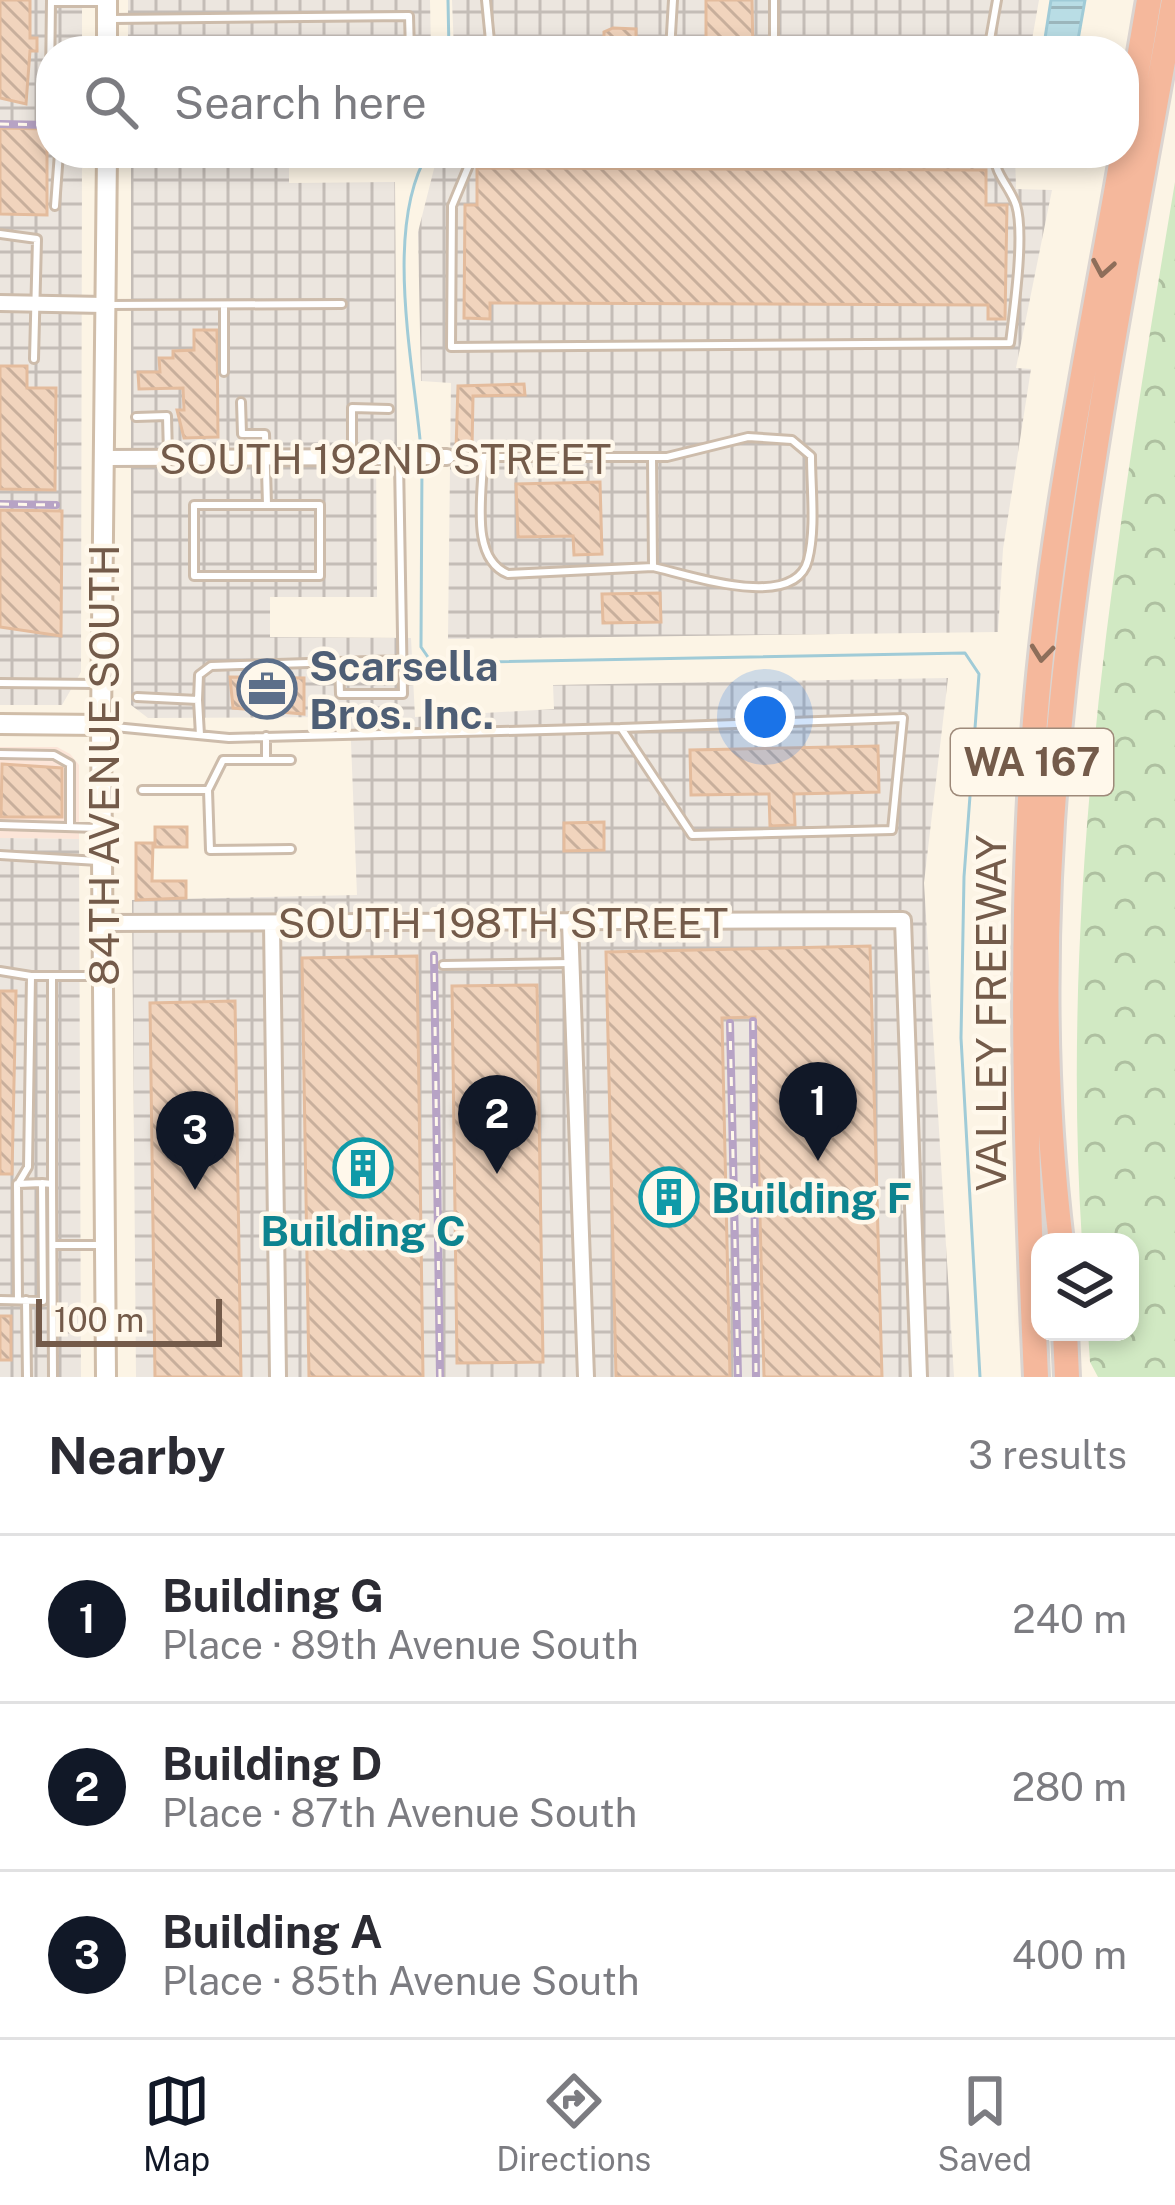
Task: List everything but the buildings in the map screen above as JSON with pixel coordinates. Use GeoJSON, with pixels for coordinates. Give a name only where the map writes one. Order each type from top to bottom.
{"type":"FeatureCollection","features":[{"type":"Feature","properties":{"kind":"highway","name":"VALLEY FREEWAY"},"geometry":{"type":"LineString","coordinates":[[1139,60],[1149,0]]}},
{"type":"Feature","properties":{"kind":"highway"},"geometry":{"type":"LineString","coordinates":[[1059,1233],[1051,1150],[1048,976],[1064,680],[1089,489],[1174,0]]}},
{"type":"Feature","properties":{"kind":"highway","name":"VALLEY FREEWAY"},"geometry":{"type":"LineString","coordinates":[[1060,1233],[1059,914],[1071,716],[1098,500],[1175,54]]}},
{"type":"Feature","properties":{"kind":"highway","name":"VALLEY FREEWAY"},"geometry":{"type":"LineString","coordinates":[[1036,1377],[1023,1058],[1030,791],[1055,554],[1121,168]]}},
{"type":"Feature","properties":{"kind":"highway"},"geometry":{"type":"LineString","coordinates":[[1065,1341],[1067,1377]]}},
{"type":"Feature","properties":{"kind":"main road","name":"84TH AVENUE SOUTH"},"geometry":{"type":"LineString","coordinates":[[106,1377],[101,725],[107,168]]}},
{"type":"Feature","properties":{"kind":"main road"},"geometry":{"type":"LineString","coordinates":[[0,724],[101,725]]}},
{"type":"Feature","properties":{"kind":"street"},"geometry":{"type":"LineString","coordinates":[[0,303],[104,305]]}},
{"type":"Feature","properties":{"kind":"street","name":"SOUTH 192ND STREET"},"geometry":{"type":"LineString","coordinates":[[103,458],[447,457]]}},
{"type":"Feature","properties":{"kind":"street","name":"SOUTH 198TH STREET"},"geometry":{"type":"LineString","coordinates":[[102,923],[903,920],[919,1377]]}},
{"type":"Feature","properties":{"kind":"street"},"geometry":{"type":"LineString","coordinates":[[570,921],[586,1377]]}},
{"type":"Feature","properties":{"kind":"street"},"geometry":{"type":"LineString","coordinates":[[272,922],[278,1377]]}},
{"type":"Feature","properties":{"kind":"lane"},"geometry":{"type":"LineString","coordinates":[[486,0],[490,36]]}},
{"type":"Feature","properties":{"kind":"lane"},"geometry":{"type":"LineString","coordinates":[[671,36],[673,0]]}},
{"type":"Feature","properties":{"kind":"lane"},"geometry":{"type":"LineString","coordinates":[[774,0],[775,36]]}},
{"type":"Feature","properties":{"kind":"lane"},"geometry":{"type":"LineString","coordinates":[[991,36],[997,0]]}},
{"type":"Feature","properties":{"kind":"lane"},"geometry":{"type":"LineString","coordinates":[[51,36],[51,1],[107,7],[409,16],[410,36]]}},
{"type":"Feature","properties":{"kind":"lane"},"geometry":{"type":"LineString","coordinates":[[55,206],[58,168]]}},
{"type":"Feature","properties":{"kind":"lane"},"geometry":{"type":"LineString","coordinates":[[467,168],[452,206],[451,347],[1010,343],[1017,301],[1016,204],[1000,183],[996,168]]}},
{"type":"Feature","properties":{"kind":"lane"},"geometry":{"type":"LineString","coordinates":[[0,234],[37,239],[34,359]]}},
{"type":"Feature","properties":{"kind":"lane"},"geometry":{"type":"LineString","coordinates":[[224,304],[224,372]]}},
{"type":"Feature","properties":{"kind":"lane"},"geometry":{"type":"LineString","coordinates":[[104,305],[342,304]]}},
{"type":"Feature","properties":{"kind":"lane"},"geometry":{"type":"LineString","coordinates":[[241,401],[242,434],[265,434],[268,505]]}},
{"type":"Feature","properties":{"kind":"lane"},"geometry":{"type":"LineString","coordinates":[[352,458],[352,408],[389,409]]}},
{"type":"Feature","properties":{"kind":"lane"},"geometry":{"type":"LineString","coordinates":[[136,417],[167,416],[168,458]]}},
{"type":"Feature","properties":{"kind":"lane","name":"SOUTH 192ND STREET"},"geometry":{"type":"LineString","coordinates":[[447,457],[667,458],[748,437],[800,444],[811,456],[809,556],[803,574],[788,584],[766,587],[653,567]]}},
{"type":"Feature","properties":{"kind":"lane"},"geometry":{"type":"LineString","coordinates":[[339,662],[340,694],[403,694],[403,457]]}},
{"type":"Feature","properties":{"kind":"lane"},"geometry":{"type":"LineString","coordinates":[[483,457],[483,554],[494,569],[508,574],[653,567],[652,458]]}},
{"type":"Feature","properties":{"kind":"lane"},"geometry":{"type":"LineString","coordinates":[[194,505],[268,505],[320,505],[320,576],[194,576],[194,505]]}},
{"type":"Feature","properties":{"kind":"lane"},"geometry":{"type":"LineString","coordinates":[[200,735],[199,674],[211,666],[402,660]]}},
{"type":"Feature","properties":{"kind":"lane"},"geometry":{"type":"LineString","coordinates":[[0,682],[102,685]]}},
{"type":"Feature","properties":{"kind":"lane"},"geometry":{"type":"LineString","coordinates":[[136,698],[199,700]]}},
{"type":"Feature","properties":{"kind":"lane"},"geometry":{"type":"LineString","coordinates":[[101,725],[266,736],[904,718],[892,830],[692,835],[621,728]]}},
{"type":"Feature","properties":{"kind":"lane"},"geometry":{"type":"LineString","coordinates":[[266,736],[266,760]]}},
{"type":"Feature","properties":{"kind":"lane"},"geometry":{"type":"LineString","coordinates":[[0,754],[54,755],[70,764],[70,827]]}},
{"type":"Feature","properties":{"kind":"lane"},"geometry":{"type":"LineString","coordinates":[[291,760],[223,760],[208,790],[209,850],[291,849]]}},
{"type":"Feature","properties":{"kind":"lane"},"geometry":{"type":"LineString","coordinates":[[142,790],[208,790]]}},
{"type":"Feature","properties":{"kind":"lane"},"geometry":{"type":"LineString","coordinates":[[0,825],[102,828]]}},
{"type":"Feature","properties":{"kind":"lane"},"geometry":{"type":"LineString","coordinates":[[0,855],[102,861]]}},
{"type":"Feature","properties":{"kind":"lane"},"geometry":{"type":"LineString","coordinates":[[443,965],[572,963]]}},
{"type":"Feature","properties":{"kind":"lane"},"geometry":{"type":"LineString","coordinates":[[0,971],[103,976]]}},
{"type":"Feature","properties":{"kind":"lane"},"geometry":{"type":"LineString","coordinates":[[27,1377],[18,1184],[28,1167],[31,976]]}},
{"type":"Feature","properties":{"kind":"lane"},"geometry":{"type":"LineString","coordinates":[[48,1300],[53,1245],[52,976]]}},
{"type":"Feature","properties":{"kind":"lane"},"geometry":{"type":"LineString","coordinates":[[29,1111],[50,1111]]}},
{"type":"Feature","properties":{"kind":"lane"},"geometry":{"type":"LineString","coordinates":[[18,1184],[52,1184]]}},
{"type":"Feature","properties":{"kind":"lane"},"geometry":{"type":"LineString","coordinates":[[42,1184],[53,1377]]}},
{"type":"Feature","properties":{"kind":"lane"},"geometry":{"type":"LineString","coordinates":[[53,1245],[105,1245]]}},
{"type":"Feature","properties":{"kind":"lane"},"geometry":{"type":"LineString","coordinates":[[0,1300],[48,1300]]}},
{"type":"Feature","properties":{"kind":"shaded area"},"geometry":{"type":"Polygon","coordinates":[[[0,0],[82,0],[82,36],[36,36],[36,168],[82,168],[81,672],[62,705],[0,705],[0,0]]]}},
{"type":"Feature","properties":{"kind":"shaded area"},"geometry":{"type":"Polygon","coordinates":[[[128,0],[430,0],[431,36],[128,36],[128,0]]]}},
{"type":"Feature","properties":{"kind":"shaded area"},"geometry":{"type":"Polygon","coordinates":[[[452,0],[1039,0],[1033,36],[453,36],[452,0]]]}},
{"type":"Feature","properties":{"kind":"shaded area"},"geometry":{"type":"Polygon","coordinates":[[[131,168],[289,168],[289,183],[395,182],[397,449],[376,450],[377,597],[270,597],[270,637],[411,638],[415,717],[554,709],[553,685],[948,678],[924,883],[954,1377],[136,1377],[132,900],[357,895],[350,717],[148,718],[131,705],[131,168]]]}},
{"type":"Feature","properties":{"kind":"shaded area"},"geometry":{"type":"Polygon","coordinates":[[[434,168],[1015,168],[1016,189],[1052,190],[1016,368],[1031,369],[1003,549],[998,632],[448,639],[451,383],[421,381],[418,232],[434,168]]]}},
{"type":"Feature","properties":{"kind":"shaded area"},"geometry":{"type":"Polygon","coordinates":[[[0,747],[57,747],[70,754],[79,765],[79,839],[0,838],[0,747]]]}},
{"type":"Feature","properties":{"kind":"shaded area"},"geometry":{"type":"Polygon","coordinates":[[[0,838],[79,839],[81,1377],[0,1377],[0,838]]]}},
{"type":"Feature","properties":{"kind":"green space"},"geometry":{"type":"Polygon","coordinates":[[[1175,182],[1175,1377],[1098,1377],[1090,1362],[1089,1341],[1139,1341],[1139,1233],[1082,1233],[1077,1108],[1086,842],[1132,445],[1175,182]]]}},
{"type":"Feature","properties":{"kind":"water"},"geometry":{"type":"Polygon","coordinates":[[[1051,0],[1085,0],[1079,36],[1045,36],[1051,0]]]}},
{"type":"Feature","properties":{"kind":"waterway"},"geometry":{"type":"LineString","coordinates":[[448,0],[449,36]]}},
{"type":"Feature","properties":{"kind":"waterway"},"geometry":{"type":"LineString","coordinates":[[421,168],[407,219],[404,258],[421,450]]}},
{"type":"Feature","properties":{"kind":"waterway"},"geometry":{"type":"LineString","coordinates":[[422,460],[421,647],[432,663],[965,653],[979,674],[964,877],[961,1038],[980,1377]]}},
{"type":"Feature","properties":{"kind":"railway"},"geometry":{"type":"LineString","coordinates":[[0,124],[36,125]]}},
{"type":"Feature","properties":{"kind":"railway"},"geometry":{"type":"LineString","coordinates":[[0,504],[56,505]]}},
{"type":"Feature","properties":{"kind":"railway"},"geometry":{"type":"LineString","coordinates":[[434,955],[440,1377]]}},
{"type":"Feature","properties":{"kind":"railway"},"geometry":{"type":"LineString","coordinates":[[753,1021],[756,1377]]}},
{"type":"Feature","properties":{"kind":"railway"},"geometry":{"type":"LineString","coordinates":[[730,1023],[738,1377]]}},
{"type":"Feature","properties":{"kind":"place","name":"Scarsella Bros. Inc."},"geometry":{"type":"Point","coordinates":[267,689]}},
{"type":"Feature","properties":{"kind":"place","name":"Building G"},"geometry":{"type":"Point","coordinates":[818,1161]}},
{"type":"Feature","properties":{"kind":"place","name":"Building C"},"geometry":{"type":"Point","coordinates":[363,1168]}},
{"type":"Feature","properties":{"kind":"place","name":"Building D"},"geometry":{"type":"Point","coordinates":[497,1174]}},
{"type":"Feature","properties":{"kind":"place","name":"Building A"},"geometry":{"type":"Point","coordinates":[195,1190]}},
{"type":"Feature","properties":{"kind":"place","name":"Building F"},"geometry":{"type":"Point","coordinates":[669,1197]}}]}
